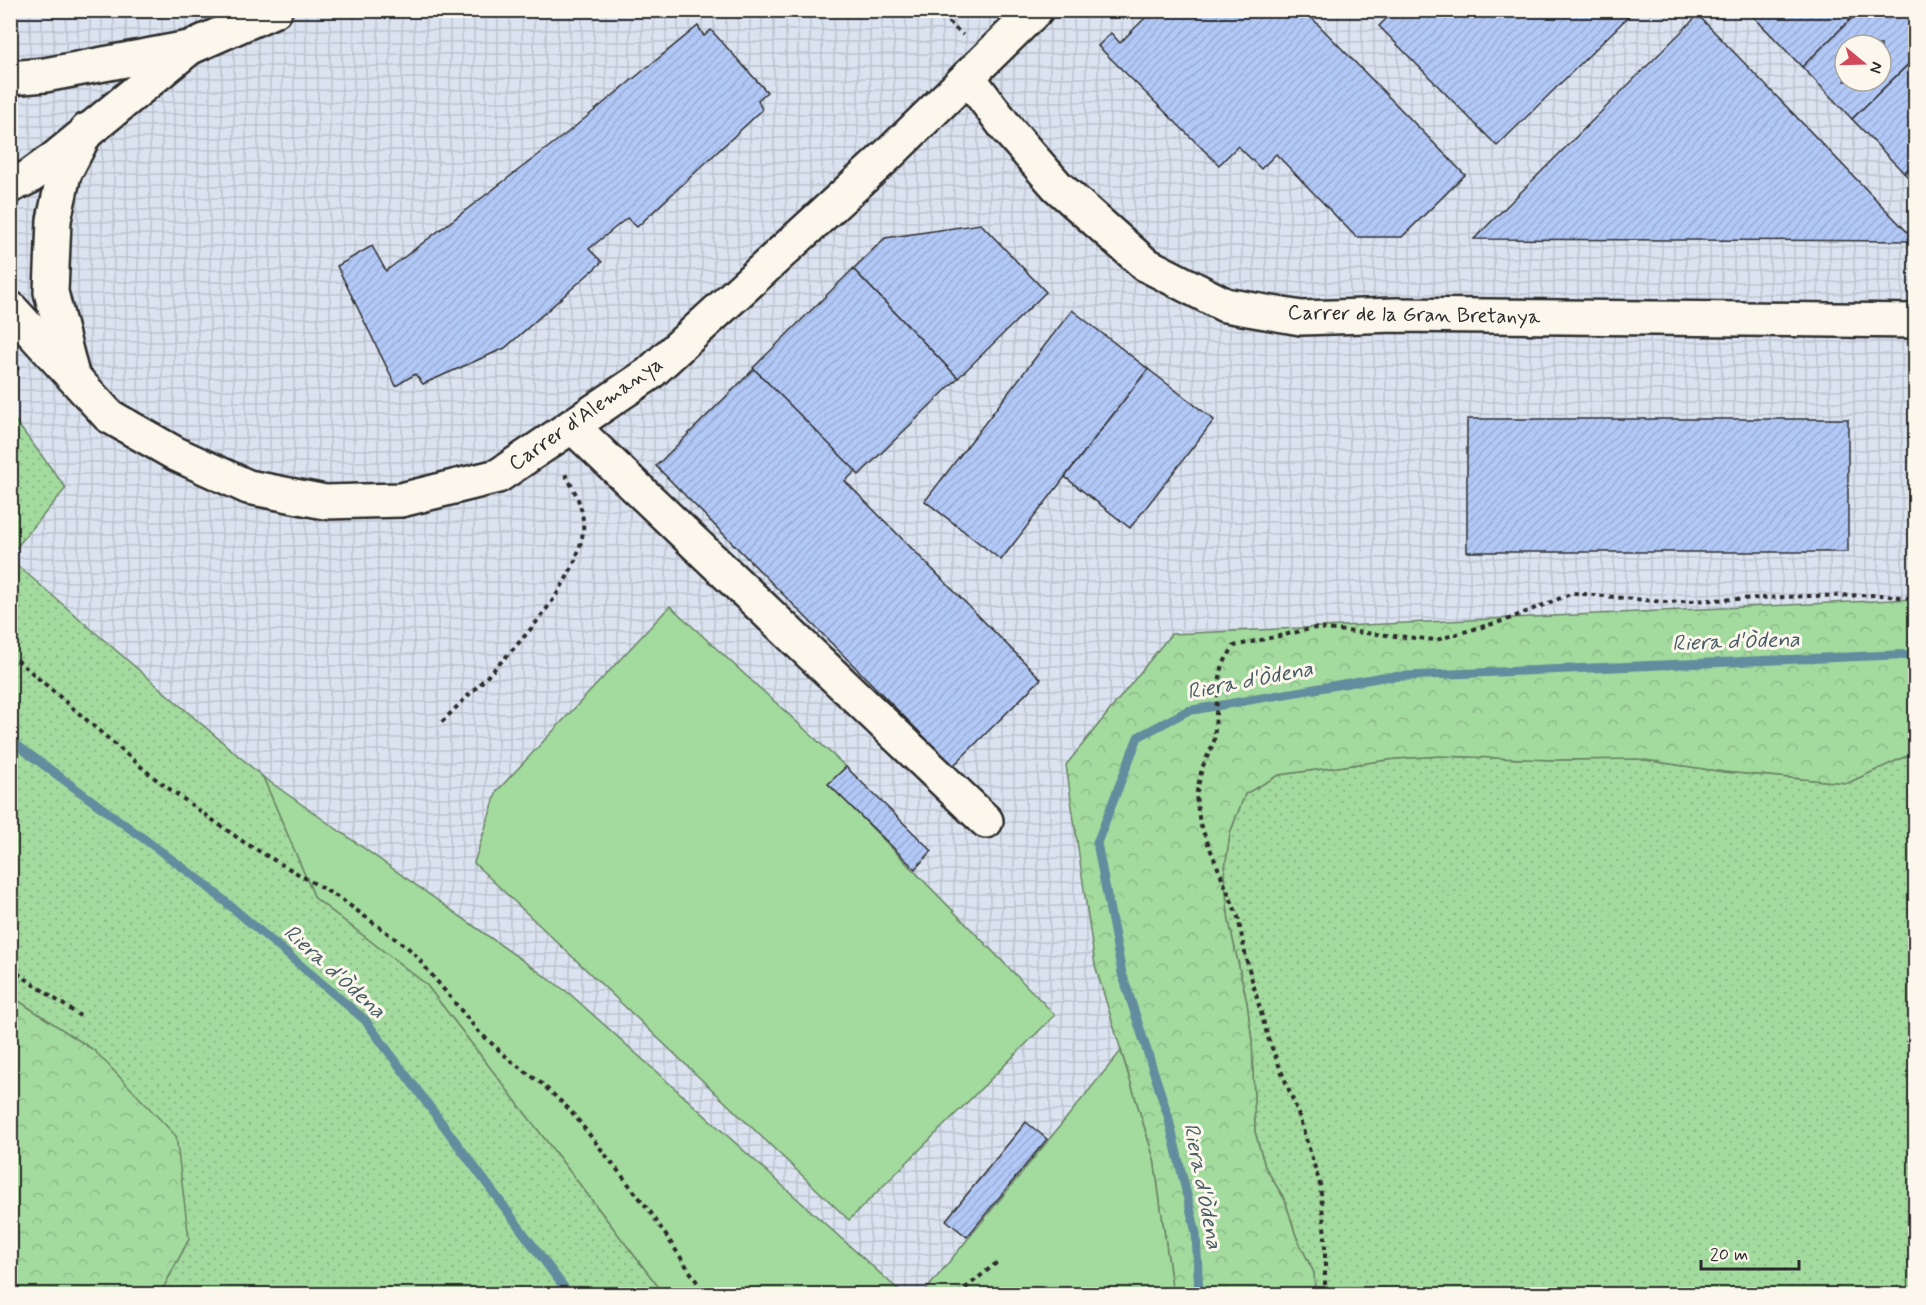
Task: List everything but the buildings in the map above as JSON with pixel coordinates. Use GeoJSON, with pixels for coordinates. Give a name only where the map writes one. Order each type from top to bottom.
{"type":"FeatureCollection","features":[{"type":"Feature","properties":{"kind":"street","name":"Carrer d'Alemanya"},"geometry":{"type":"LineString","coordinates":[[10,78],[45,75],[189,48],[275,10]]}},
{"type":"Feature","properties":{"kind":"street","name":"Carrer d'Alemanya"},"geometry":{"type":"LineString","coordinates":[[10,308],[109,416],[176,454],[248,486],[325,502],[401,500],[498,476],[649,374],[968,77],[1036,10]]}},
{"type":"Feature","properties":{"kind":"street","name":"Carrer d'Alemanya"},"geometry":{"type":"LineString","coordinates":[[10,186],[29,177],[189,48]]}},
{"type":"Feature","properties":{"kind":"street","name":"Carrer d'Alemanya"},"geometry":{"type":"LineString","coordinates":[[10,99],[45,75]]}},
{"type":"Feature","properties":{"kind":"street","name":"Carrer de la Gran Bretanya"},"geometry":{"type":"LineString","coordinates":[[968,77],[1008,130],[1057,186],[1145,264],[1225,305],[1301,318],[1396,315],[1916,321]]}},
{"type":"Feature","properties":{"kind":"street","name":"Carrer d'Alemanya"},"geometry":{"type":"LineString","coordinates":[[74,378],[51,292],[54,231],[64,174],[87,130]]}},
{"type":"Feature","properties":{"kind":"street"},"geometry":{"type":"LineString","coordinates":[[559,435],[986,821]]}},
{"type":"Feature","properties":{"kind":"path"},"geometry":{"type":"LineString","coordinates":[[442,722],[540,618],[572,568],[583,530],[577,494],[559,435]]}},
{"type":"Feature","properties":{"kind":"path"},"geometry":{"type":"LineString","coordinates":[[1324,1294],[1325,1236],[1320,1184],[1297,1110],[1265,1028],[1246,958],[1238,917],[1200,824],[1196,796],[1202,768],[1214,742],[1218,686],[1223,664],[1234,646],[1315,628],[1436,640],[1506,620],[1573,593],[1665,602],[1821,595],[1881,595],[1916,599]]}},
{"type":"Feature","properties":{"kind":"path"},"geometry":{"type":"LineString","coordinates":[[10,654],[153,777],[245,843],[341,898],[412,951],[478,1031],[511,1061],[542,1083],[570,1110],[649,1210],[705,1294]]}},
{"type":"Feature","properties":{"kind":"path"},"geometry":{"type":"LineString","coordinates":[[10,968],[80,1016]]}},
{"type":"Feature","properties":{"kind":"path"},"geometry":{"type":"LineString","coordinates":[[958,1294],[999,1261]]}},
{"type":"Feature","properties":{"kind":"shaded area"},"geometry":{"type":"Polygon","coordinates":[[[225,10],[1915,11],[1915,599],[1171,634],[1095,965],[1121,1051],[923,1294],[903,1294],[570,994],[263,777],[11,559],[11,554],[66,488],[11,415],[11,11],[75,11],[141,18],[225,10]]]}},
{"type":"Feature","properties":{"kind":"green space"},"geometry":{"type":"Polygon","coordinates":[[[225,10],[141,18],[75,11],[225,10]]]}},
{"type":"Feature","properties":{"kind":"green space"},"geometry":{"type":"Polygon","coordinates":[[[11,415],[66,488],[11,554],[11,415]]]}},
{"type":"Feature","properties":{"kind":"green space"},"geometry":{"type":"Polygon","coordinates":[[[10,559],[263,777],[315,898],[426,984],[664,1294],[160,1294],[189,1239],[95,1051],[11,996],[10,559]]]}},
{"type":"Feature","properties":{"kind":"green space"},"geometry":{"type":"Polygon","coordinates":[[[1915,599],[1915,752],[1848,783],[1724,772],[1638,759],[1556,760],[1440,756],[1395,759],[1279,775],[1245,794],[1230,833],[1224,875],[1229,922],[1247,1003],[1252,1041],[1255,1132],[1265,1167],[1285,1200],[1296,1236],[1314,1273],[1315,1294],[1173,1294],[1154,1159],[1095,965],[1066,765],[1171,634],[1915,599]]]}},
{"type":"Feature","properties":{"kind":"green space"},"geometry":{"type":"Polygon","coordinates":[[[670,606],[846,767],[829,784],[1055,1015],[849,1220],[474,863],[497,791],[670,606]]]}},
{"type":"Feature","properties":{"kind":"green space"},"geometry":{"type":"Polygon","coordinates":[[[1915,752],[1915,1294],[1315,1294],[1314,1273],[1296,1236],[1285,1200],[1265,1167],[1255,1132],[1252,1041],[1247,1003],[1229,922],[1224,875],[1230,833],[1245,794],[1279,775],[1395,759],[1440,756],[1556,760],[1638,759],[1724,772],[1848,783],[1915,752]]]}},
{"type":"Feature","properties":{"kind":"green space"},"geometry":{"type":"Polygon","coordinates":[[[263,777],[570,994],[903,1294],[664,1294],[426,984],[315,898],[263,777]]]}},
{"type":"Feature","properties":{"kind":"green space"},"geometry":{"type":"Polygon","coordinates":[[[11,996],[95,1051],[176,1136],[189,1239],[160,1294],[11,1294],[11,996]]]}},
{"type":"Feature","properties":{"kind":"green space"},"geometry":{"type":"Polygon","coordinates":[[[1121,1051],[1154,1159],[1173,1294],[923,1294],[1121,1051]]]}},
{"type":"Feature","properties":{"kind":"waterway","name":"Riera d'Òdena"},"geometry":{"type":"LineString","coordinates":[[1199,1294],[1196,1233],[1168,1116],[1122,973],[1097,843],[1138,737],[1187,711],[1383,677],[1916,654]]}},
{"type":"Feature","properties":{"kind":"waterway","name":"Riera d'Òdena"},"geometry":{"type":"LineString","coordinates":[[10,740],[201,881],[365,1020],[569,1294]]}}]}
